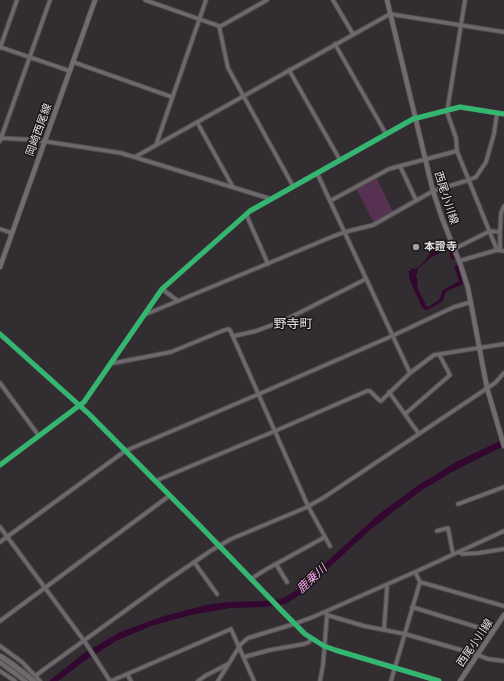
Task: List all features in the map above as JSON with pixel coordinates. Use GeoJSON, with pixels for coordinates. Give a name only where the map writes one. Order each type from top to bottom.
{"type":"FeatureCollection","features":[{"type":"Feature","properties":{"kind":"highway"},"geometry":{"type":"LineString","coordinates":[[0,655],[37,679]]}},
{"type":"Feature","properties":{"kind":"highway"},"geometry":{"type":"LineString","coordinates":[[1,664],[27,681]]}},
{"type":"Feature","properties":{"kind":"main road","name":"岡崎西尾線"},"geometry":{"type":"LineString","coordinates":[[0,267],[95,0]]}},
{"type":"Feature","properties":{"kind":"main road","name":"西尾小川線"},"geometry":{"type":"LineString","coordinates":[[387,0],[436,202],[466,281],[487,388],[501,431],[504,446]]}},
{"type":"Feature","properties":{"kind":"main road","name":"西尾小川線"},"geometry":{"type":"LineString","coordinates":[[460,681],[504,616]]}},
{"type":"Feature","properties":{"kind":"street"},"geometry":{"type":"LineString","coordinates":[[17,0],[0,47],[70,71]]}},
{"type":"Feature","properties":{"kind":"street"},"geometry":{"type":"LineString","coordinates":[[50,0],[0,139],[46,141],[116,152],[271,199]]}},
{"type":"Feature","properties":{"kind":"street"},"geometry":{"type":"LineString","coordinates":[[145,0],[219,26],[267,0]]}},
{"type":"Feature","properties":{"kind":"street"},"geometry":{"type":"LineString","coordinates":[[156,145],[206,0]]}},
{"type":"Feature","properties":{"kind":"street"},"geometry":{"type":"LineString","coordinates":[[333,0],[353,34]]}},
{"type":"Feature","properties":{"kind":"street"},"geometry":{"type":"LineString","coordinates":[[465,0],[447,110],[456,138],[457,151],[490,232],[500,250]]}},
{"type":"Feature","properties":{"kind":"street"},"geometry":{"type":"LineString","coordinates":[[135,157],[390,14],[504,32]]}},
{"type":"Feature","properties":{"kind":"street"},"geometry":{"type":"LineString","coordinates":[[219,26],[227,66],[293,186]]}},
{"type":"Feature","properties":{"kind":"street"},"geometry":{"type":"LineString","coordinates":[[335,44],[386,134]]}},
{"type":"Feature","properties":{"kind":"street"},"geometry":{"type":"LineString","coordinates":[[73,62],[172,97]]}},
{"type":"Feature","properties":{"kind":"street"},"geometry":{"type":"LineString","coordinates":[[289,70],[340,160]]}},
{"type":"Feature","properties":{"kind":"street"},"geometry":{"type":"LineString","coordinates":[[0,465],[81,405],[162,289],[246,214],[293,186],[416,118],[462,107],[504,114]]}},
{"type":"Feature","properties":{"kind":"street"},"geometry":{"type":"LineString","coordinates":[[143,316],[345,232],[373,225],[433,191],[476,177],[486,162],[494,134],[496,113]]}},
{"type":"Feature","properties":{"kind":"street"},"geometry":{"type":"LineString","coordinates":[[197,122],[232,187]]}},
{"type":"Feature","properties":{"kind":"street"},"geometry":{"type":"LineString","coordinates":[[330,201],[389,169],[457,151]]}},
{"type":"Feature","properties":{"kind":"street"},"geometry":{"type":"LineString","coordinates":[[400,166],[416,200]]}},
{"type":"Feature","properties":{"kind":"street"},"geometry":{"type":"LineString","coordinates":[[317,173],[410,373]]}},
{"type":"Feature","properties":{"kind":"street"},"geometry":{"type":"LineString","coordinates":[[500,250],[501,213],[504,206]]}},
{"type":"Feature","properties":{"kind":"street"},"geometry":{"type":"LineString","coordinates":[[246,214],[268,264]]}},
{"type":"Feature","properties":{"kind":"street"},"geometry":{"type":"LineString","coordinates":[[0,229],[12,233]]}},
{"type":"Feature","properties":{"kind":"street"},"geometry":{"type":"LineString","coordinates":[[454,249],[490,232],[500,232]]}},
{"type":"Feature","properties":{"kind":"street"},"geometry":{"type":"LineString","coordinates":[[459,261],[500,250]]}},
{"type":"Feature","properties":{"kind":"street"},"geometry":{"type":"LineString","coordinates":[[234,336],[256,331],[283,321],[366,279]]}},
{"type":"Feature","properties":{"kind":"street"},"geometry":{"type":"LineString","coordinates":[[162,289],[178,301]]}},
{"type":"Feature","properties":{"kind":"street"},"geometry":{"type":"LineString","coordinates":[[0,542],[125,451],[392,336],[454,307],[471,302]]}},
{"type":"Feature","properties":{"kind":"street"},"geometry":{"type":"LineString","coordinates":[[111,362],[114,363],[175,350],[228,329],[230,330],[234,336],[308,506],[330,546]]}},
{"type":"Feature","properties":{"kind":"street"},"geometry":{"type":"LineString","coordinates":[[0,334],[81,405],[294,624],[324,646],[439,681]]}},
{"type":"Feature","properties":{"kind":"street"},"geometry":{"type":"LineString","coordinates":[[156,482],[368,390],[379,401],[410,373],[432,356],[504,344]]}},
{"type":"Feature","properties":{"kind":"street"},"geometry":{"type":"LineString","coordinates":[[405,414],[450,375],[439,354]]}},
{"type":"Feature","properties":{"kind":"street"},"geometry":{"type":"LineString","coordinates":[[27,681],[37,679],[85,642],[218,546],[308,506],[332,493],[487,388],[498,380],[504,373]]}},
{"type":"Feature","properties":{"kind":"street"},"geometry":{"type":"LineString","coordinates":[[0,383],[39,436]]}},
{"type":"Feature","properties":{"kind":"street"},"geometry":{"type":"LineString","coordinates":[[389,392],[419,434]]}},
{"type":"Feature","properties":{"kind":"street"},"geometry":{"type":"LineString","coordinates":[[458,504],[504,487]]}},
{"type":"Feature","properties":{"kind":"street"},"geometry":{"type":"LineString","coordinates":[[0,621],[169,496]]}},
{"type":"Feature","properties":{"kind":"street"},"geometry":{"type":"LineString","coordinates":[[0,527],[85,642],[110,681],[231,630],[240,647],[254,681]]}},
{"type":"Feature","properties":{"kind":"street"},"geometry":{"type":"LineString","coordinates":[[437,531],[448,528],[453,554]]}},
{"type":"Feature","properties":{"kind":"street"},"geometry":{"type":"LineString","coordinates":[[218,681],[243,642],[248,638],[326,613],[504,531]]}},
{"type":"Feature","properties":{"kind":"street"},"geometry":{"type":"LineString","coordinates":[[251,579],[325,537]]}},
{"type":"Feature","properties":{"kind":"street"},"geometry":{"type":"LineString","coordinates":[[459,552],[462,554],[479,553],[504,548]]}},
{"type":"Feature","properties":{"kind":"street"},"geometry":{"type":"LineString","coordinates":[[194,562],[217,594]]}},
{"type":"Feature","properties":{"kind":"street"},"geometry":{"type":"LineString","coordinates":[[276,564],[287,582]]}},
{"type":"Feature","properties":{"kind":"street"},"geometry":{"type":"LineString","coordinates":[[391,681],[420,582],[415,572]]}},
{"type":"Feature","properties":{"kind":"street"},"geometry":{"type":"LineString","coordinates":[[420,582],[504,606]]}},
{"type":"Feature","properties":{"kind":"street"},"geometry":{"type":"LineString","coordinates":[[384,630],[386,585]]}},
{"type":"Feature","properties":{"kind":"street"},"geometry":{"type":"LineString","coordinates":[[412,607],[493,632]]}},
{"type":"Feature","properties":{"kind":"street"},"geometry":{"type":"LineString","coordinates":[[326,613],[358,624],[405,634],[488,659],[504,661]]}},
{"type":"Feature","properties":{"kind":"street"},"geometry":{"type":"LineString","coordinates":[[320,681],[323,665],[326,613]]}},
{"type":"Feature","properties":{"kind":"street"},"geometry":{"type":"LineString","coordinates":[[244,657],[270,650],[304,644],[309,642],[312,638]]}},
{"type":"Feature","properties":{"kind":"street"},"geometry":{"type":"LineString","coordinates":[[0,646],[22,662],[37,679]]}},
{"type":"Feature","properties":{"kind":"street"},"geometry":{"type":"LineString","coordinates":[[198,681],[204,676],[229,663]]}},
{"type":"Feature","properties":{"kind":"street"},"geometry":{"type":"LineString","coordinates":[[0,671],[15,681]]}},
{"type":"Feature","properties":{"kind":"street"},"geometry":{"type":"LineString","coordinates":[[127,674],[131,681]]}},
{"type":"Feature","properties":{"kind":"shaded area"},"geometry":{"type":"Polygon","coordinates":[[[376,177],[393,212],[374,223],[356,188],[376,177]]]}},
{"type":"Feature","properties":{"kind":"water"},"geometry":{"type":"Polygon","coordinates":[[[433,244],[437,252],[450,247],[455,259],[452,260],[448,249],[430,258],[417,270],[417,287],[427,307],[439,300],[443,290],[459,281],[454,266],[458,265],[463,284],[447,291],[443,301],[425,310],[421,306],[409,278],[408,271],[411,271],[410,269],[412,268],[414,269],[419,267],[423,263],[432,251],[430,247],[433,244]]]}},
{"type":"Feature","properties":{"kind":"water","name":"鹿乗川"},"geometry":{"type":"Polygon","coordinates":[[[504,439],[504,446],[452,472],[422,490],[370,530],[297,597],[285,604],[264,607],[230,608],[191,615],[151,626],[116,641],[83,662],[58,681],[49,681],[84,653],[120,632],[164,616],[206,605],[229,602],[264,601],[281,599],[285,597],[295,591],[379,514],[417,486],[456,462],[504,439]]]}},
{"type":"Feature","properties":{"kind":"cycle path"},"geometry":{"type":"LineString","coordinates":[[0,465],[84,402],[162,289],[250,211],[413,119],[460,107],[504,114]]}},
{"type":"Feature","properties":{"kind":"cycle path"},"geometry":{"type":"LineString","coordinates":[[0,334],[89,414],[305,634],[324,646],[335,650],[439,681]]}},
{"type":"Feature","properties":{"kind":"place","name":"本證寺"},"geometry":{"type":"Point","coordinates":[416,247]}},
{"type":"Feature","properties":{"kind":"district","name":"野寺町"},"geometry":{"type":"Point","coordinates":[293,324]}}]}
